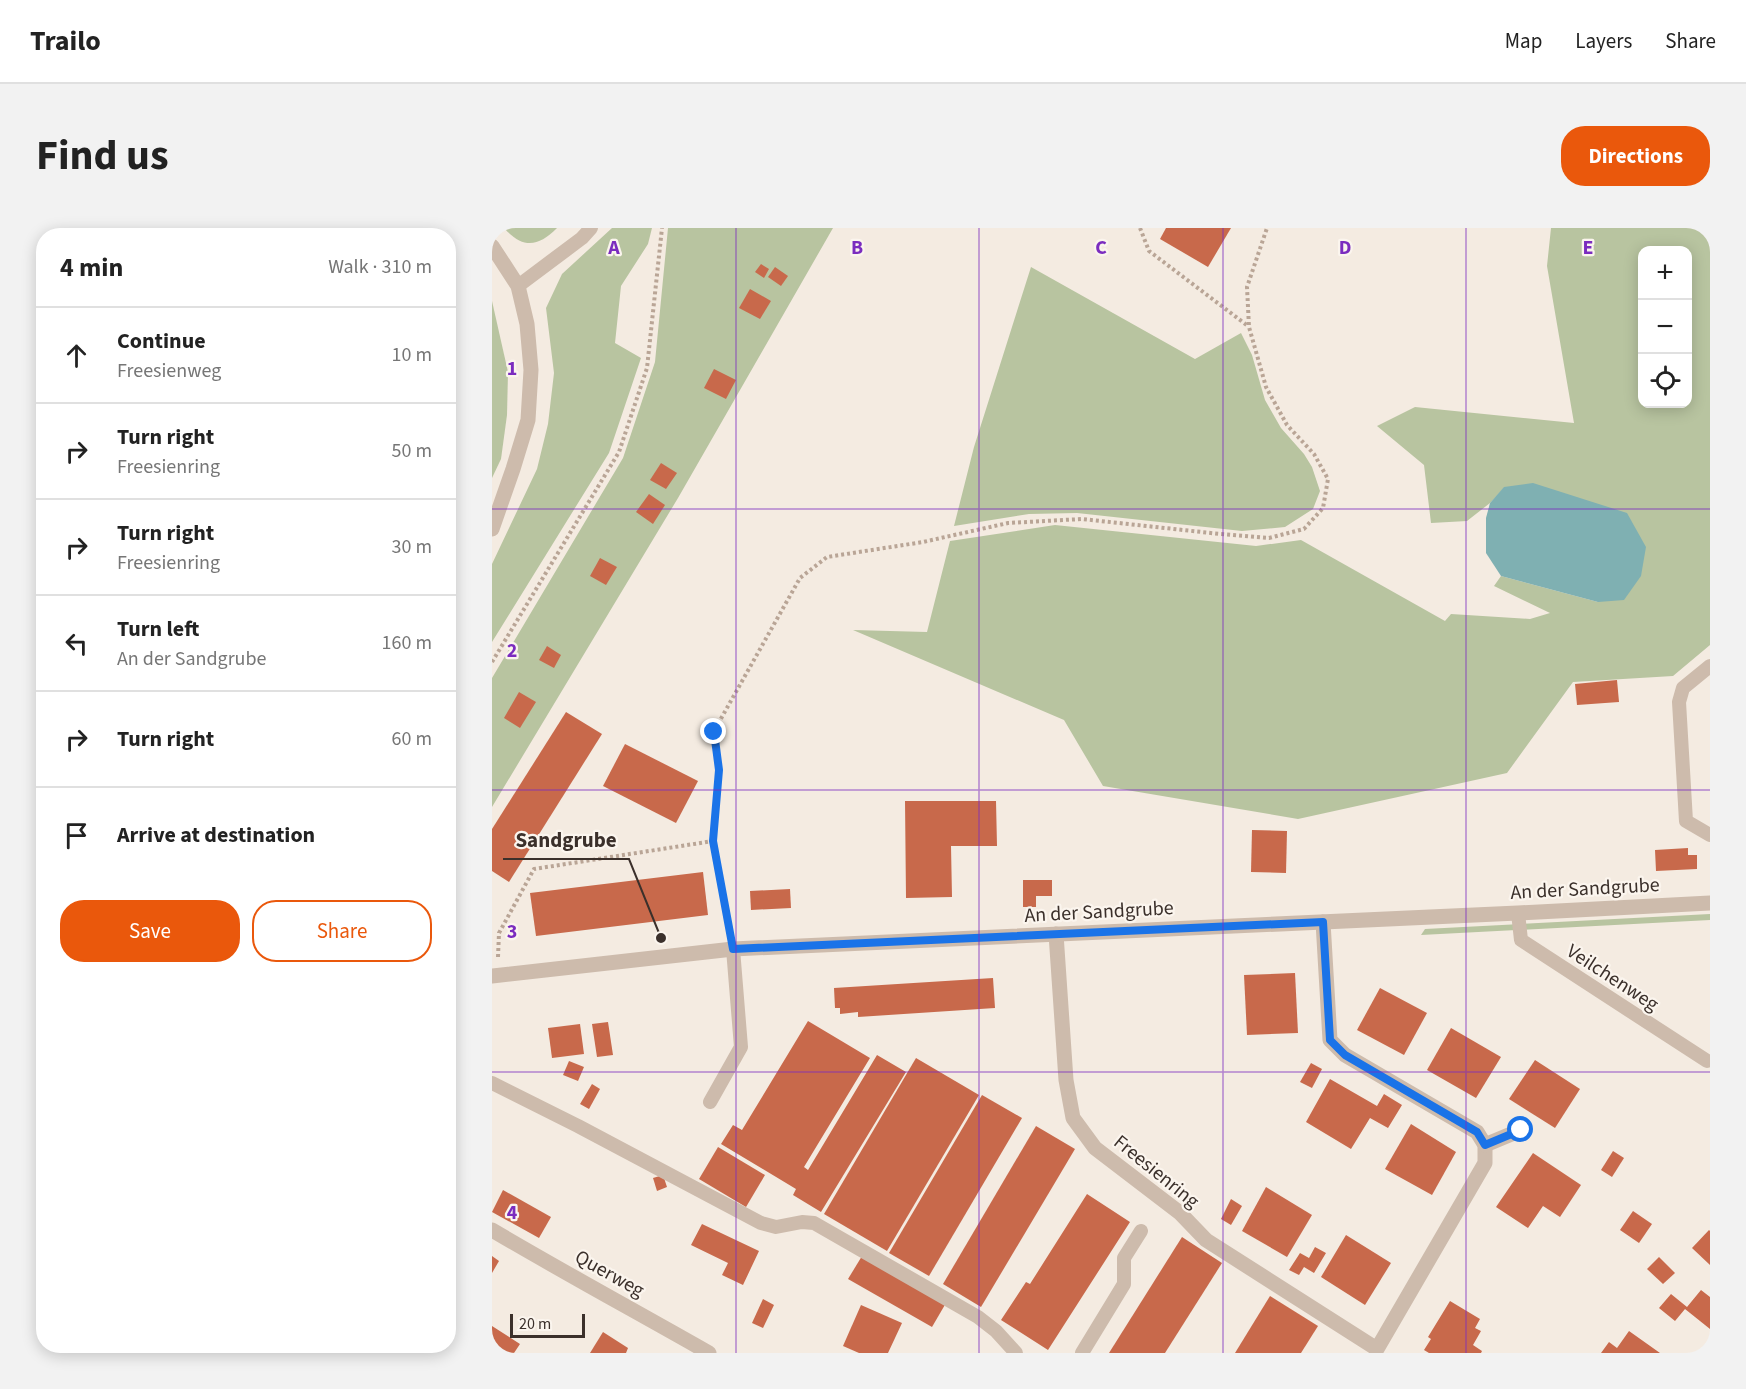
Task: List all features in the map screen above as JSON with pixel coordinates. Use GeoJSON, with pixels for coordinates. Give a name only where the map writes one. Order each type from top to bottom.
{"type":"FeatureCollection","features":[{"type":"Feature","properties":{"kind":"street"},"geometry":{"type":"LineString","coordinates":[[492,246],[518,286],[527,324],[530,358],[528,420],[492,529]]}},
{"type":"Feature","properties":{"kind":"street","name":"An der Sandgrube"},"geometry":{"type":"LineString","coordinates":[[494,976],[733,949],[1710,903]]}},
{"type":"Feature","properties":{"kind":"street"},"geometry":{"type":"LineString","coordinates":[[1323,922],[1330,1040],[1345,1055],[1477,1132],[1485,1145],[1521,1130]]}},
{"type":"Feature","properties":{"kind":"street","name":"Freesienring"},"geometry":{"type":"LineString","coordinates":[[1056,934],[1066,1080],[1073,1118],[1095,1148],[1180,1213],[1206,1240],[1380,1351],[1485,1163],[1485,1145]]}},
{"type":"Feature","properties":{"kind":"street","name":"Querweg"},"geometry":{"type":"LineString","coordinates":[[492,1230],[709,1353]]}},
{"type":"Feature","properties":{"kind":"lane"},"geometry":{"type":"LineString","coordinates":[[518,286],[582,238],[591,228]]}},
{"type":"Feature","properties":{"kind":"lane"},"geometry":{"type":"LineString","coordinates":[[1710,666],[1683,688],[1679,702],[1686,821],[1710,835]]}},
{"type":"Feature","properties":{"kind":"lane","name":"Veilchenweg"},"geometry":{"type":"LineString","coordinates":[[1518,913],[1521,940],[1707,1061]]}},
{"type":"Feature","properties":{"kind":"lane"},"geometry":{"type":"LineString","coordinates":[[710,1102],[741,1047],[733,949]]}},
{"type":"Feature","properties":{"kind":"lane"},"geometry":{"type":"LineString","coordinates":[[492,1083],[761,1223],[776,1227],[802,1222],[814,1223],[978,1317],[996,1331],[1016,1353]]}},
{"type":"Feature","properties":{"kind":"lane"},"geometry":{"type":"LineString","coordinates":[[1082,1353],[1124,1284],[1124,1258],[1141,1231]]}},
{"type":"Feature","properties":{"kind":"path"},"geometry":{"type":"LineString","coordinates":[[492,662],[619,452],[647,368],[662,228]]}},
{"type":"Feature","properties":{"kind":"path"},"geometry":{"type":"LineString","coordinates":[[1140,228],[1149,251],[1249,327]]}},
{"type":"Feature","properties":{"kind":"path"},"geometry":{"type":"LineString","coordinates":[[733,949],[713,841],[719,770],[714,732],[800,578],[827,557],[923,542],[1008,523],[1082,519],[1269,538],[1304,529],[1323,508],[1328,479],[1314,454],[1287,425],[1266,387],[1249,327],[1247,287],[1267,228]]}},
{"type":"Feature","properties":{"kind":"path"},"geometry":{"type":"LineString","coordinates":[[494,976],[499,933],[534,869],[713,841]]}},
{"type":"Feature","properties":{"kind":"green space"},"geometry":{"type":"Polygon","coordinates":[[[504,228],[557,228],[543,239],[530,243],[518,240],[504,228]]]}},
{"type":"Feature","properties":{"kind":"green space"},"geometry":{"type":"Polygon","coordinates":[[[612,228],[652,228],[648,244],[621,286],[615,343],[641,358],[609,453],[492,642],[492,564],[537,469],[548,424],[554,373],[546,308],[562,274],[612,228]]]}},
{"type":"Feature","properties":{"kind":"green space"},"geometry":{"type":"Polygon","coordinates":[[[668,228],[833,228],[678,498],[492,807],[492,678],[623,458],[655,362],[668,228]]]}},
{"type":"Feature","properties":{"kind":"green space"},"geometry":{"type":"Polygon","coordinates":[[[1551,228],[1704,228],[1710,232],[1710,645],[1673,676],[1573,682],[1507,773],[1298,819],[1103,786],[1064,720],[853,630],[927,632],[950,541],[1055,525],[1256,546],[1301,540],[1445,621],[1451,614],[1530,619],[1550,613],[1494,586],[1501,576],[1598,602],[1504,488],[1490,503],[1467,521],[1431,523],[1424,465],[1377,426],[1415,407],[1574,423],[1547,266],[1551,228]]]}},
{"type":"Feature","properties":{"kind":"green space"},"geometry":{"type":"Polygon","coordinates":[[[1031,267],[1195,359],[1241,333],[1252,355],[1265,400],[1281,428],[1304,454],[1312,467],[1320,491],[1313,509],[1285,527],[1242,531],[1077,513],[1029,514],[954,526],[974,447],[1031,267]]]}},
{"type":"Feature","properties":{"kind":"green space"},"geometry":{"type":"Polygon","coordinates":[[[492,301],[508,372],[507,415],[501,459],[492,478],[492,301]]]}},
{"type":"Feature","properties":{"kind":"green space"},"geometry":{"type":"Polygon","coordinates":[[[1710,914],[1710,920],[1421,935],[1425,929],[1710,914]]]}},
{"type":"Feature","properties":{"kind":"water"},"geometry":{"type":"Polygon","coordinates":[[[1533,483],[1627,513],[1646,547],[1641,576],[1624,600],[1598,602],[1501,576],[1486,553],[1486,518],[1490,503],[1504,487],[1533,483]]]}},
{"type":"Feature","properties":{"kind":"building"},"geometry":{"type":"Polygon","coordinates":[[[1166,228],[1231,228],[1208,267],[1160,239],[1166,228]]]}},
{"type":"Feature","properties":{"kind":"building"},"geometry":{"type":"Polygon","coordinates":[[[761,264],[769,269],[764,278],[755,272],[761,264]]]}},
{"type":"Feature","properties":{"kind":"building"},"geometry":{"type":"Polygon","coordinates":[[[775,267],[788,276],[781,286],[768,277],[775,267]]]}},
{"type":"Feature","properties":{"kind":"building"},"geometry":{"type":"Polygon","coordinates":[[[750,289],[771,301],[760,319],[739,308],[750,289]]]}},
{"type":"Feature","properties":{"kind":"building"},"geometry":{"type":"Polygon","coordinates":[[[714,369],[736,380],[726,399],[704,388],[714,369]]]}},
{"type":"Feature","properties":{"kind":"building"},"geometry":{"type":"Polygon","coordinates":[[[661,463],[677,473],[666,489],[650,480],[661,463]]]}},
{"type":"Feature","properties":{"kind":"building"},"geometry":{"type":"Polygon","coordinates":[[[649,494],[665,505],[653,524],[636,512],[649,494]]]}},
{"type":"Feature","properties":{"kind":"building"},"geometry":{"type":"Polygon","coordinates":[[[600,558],[617,567],[606,585],[590,576],[600,558]]]}},
{"type":"Feature","properties":{"kind":"building"},"geometry":{"type":"Polygon","coordinates":[[[547,646],[561,655],[554,668],[539,660],[547,646]]]}},
{"type":"Feature","properties":{"kind":"building"},"geometry":{"type":"Polygon","coordinates":[[[1617,680],[1619,702],[1577,705],[1575,684],[1617,680]]]}},
{"type":"Feature","properties":{"kind":"building"},"geometry":{"type":"Polygon","coordinates":[[[519,692],[536,702],[520,728],[504,718],[519,692]]]}},
{"type":"Feature","properties":{"kind":"building"},"geometry":{"type":"Polygon","coordinates":[[[566,712],[602,734],[509,882],[492,871],[492,829],[566,712]]]}},
{"type":"Feature","properties":{"kind":"building"},"geometry":{"type":"Polygon","coordinates":[[[625,744],[698,781],[676,823],[603,786],[625,744]]]}},
{"type":"Feature","properties":{"kind":"building"},"geometry":{"type":"Polygon","coordinates":[[[905,801],[996,801],[997,846],[951,846],[952,897],[906,898],[905,801]]]}},
{"type":"Feature","properties":{"kind":"building"},"geometry":{"type":"Polygon","coordinates":[[[1252,830],[1287,831],[1286,873],[1251,872],[1252,830]]]}},
{"type":"Feature","properties":{"kind":"building"},"geometry":{"type":"Polygon","coordinates":[[[1688,848],[1688,855],[1697,855],[1697,869],[1656,871],[1655,850],[1688,848]]]}},
{"type":"Feature","properties":{"kind":"building"},"geometry":{"type":"Polygon","coordinates":[[[703,872],[708,915],[536,936],[530,893],[703,872]]]}},
{"type":"Feature","properties":{"kind":"building"},"geometry":{"type":"Polygon","coordinates":[[[1023,880],[1052,880],[1052,896],[1036,896],[1036,907],[1023,907],[1023,880]]]}},
{"type":"Feature","properties":{"kind":"building"},"geometry":{"type":"Polygon","coordinates":[[[790,889],[791,908],[751,910],[750,891],[790,889]]]}},
{"type":"Feature","properties":{"kind":"building"},"geometry":{"type":"Polygon","coordinates":[[[1295,973],[1298,1033],[1247,1035],[1244,975],[1295,973]]]}},
{"type":"Feature","properties":{"kind":"building"},"geometry":{"type":"Polygon","coordinates":[[[993,978],[995,1008],[858,1017],[858,1012],[840,1014],[840,1008],[835,1008],[834,988],[993,978]]]}},
{"type":"Feature","properties":{"kind":"building"},"geometry":{"type":"Polygon","coordinates":[[[1380,988],[1427,1013],[1404,1055],[1357,1030],[1380,988]]]}},
{"type":"Feature","properties":{"kind":"building"},"geometry":{"type":"Polygon","coordinates":[[[808,1021],[870,1058],[804,1167],[808,1170],[877,1055],[906,1072],[821,1212],[793,1195],[796,1189],[721,1144],[733,1125],[742,1130],[808,1021]]]}},
{"type":"Feature","properties":{"kind":"building"},"geometry":{"type":"Polygon","coordinates":[[[608,1022],[613,1055],[597,1057],[592,1024],[608,1022]]]}},
{"type":"Feature","properties":{"kind":"building"},"geometry":{"type":"Polygon","coordinates":[[[580,1024],[584,1054],[552,1058],[548,1028],[580,1024]]]}},
{"type":"Feature","properties":{"kind":"building"},"geometry":{"type":"Polygon","coordinates":[[[1451,1028],[1501,1057],[1476,1098],[1427,1070],[1451,1028]]]}},
{"type":"Feature","properties":{"kind":"building"},"geometry":{"type":"Polygon","coordinates":[[[916,1058],[979,1095],[887,1251],[824,1214],[916,1058]]]}},
{"type":"Feature","properties":{"kind":"building"},"geometry":{"type":"Polygon","coordinates":[[[1535,1060],[1580,1089],[1555,1128],[1509,1099],[1535,1060]]]}},
{"type":"Feature","properties":{"kind":"building"},"geometry":{"type":"Polygon","coordinates":[[[569,1061],[584,1067],[578,1081],[563,1075],[569,1061]]]}},
{"type":"Feature","properties":{"kind":"building"},"geometry":{"type":"Polygon","coordinates":[[[1311,1063],[1322,1069],[1312,1088],[1300,1082],[1311,1063]]]}},
{"type":"Feature","properties":{"kind":"building"},"geometry":{"type":"Polygon","coordinates":[[[1330,1079],[1377,1106],[1384,1094],[1402,1105],[1388,1128],[1370,1118],[1351,1149],[1306,1122],[1330,1079]]]}},
{"type":"Feature","properties":{"kind":"building"},"geometry":{"type":"Polygon","coordinates":[[[592,1084],[600,1089],[589,1109],[580,1104],[592,1084]]]}},
{"type":"Feature","properties":{"kind":"building"},"geometry":{"type":"Polygon","coordinates":[[[982,1095],[1022,1118],[929,1276],[889,1253],[982,1095]]]}},
{"type":"Feature","properties":{"kind":"building"},"geometry":{"type":"Polygon","coordinates":[[[1411,1124],[1456,1152],[1432,1195],[1385,1169],[1411,1124]]]}},
{"type":"Feature","properties":{"kind":"building"},"geometry":{"type":"Polygon","coordinates":[[[1036,1126],[1075,1149],[981,1307],[943,1284],[1036,1126]]]}},
{"type":"Feature","properties":{"kind":"building"},"geometry":{"type":"Polygon","coordinates":[[[718,1147],[765,1175],[746,1207],[699,1179],[718,1147]]]}},
{"type":"Feature","properties":{"kind":"building"},"geometry":{"type":"Polygon","coordinates":[[[1613,1151],[1624,1158],[1612,1177],[1601,1170],[1613,1151]]]}},
{"type":"Feature","properties":{"kind":"building"},"geometry":{"type":"Polygon","coordinates":[[[1533,1153],[1581,1185],[1560,1217],[1543,1206],[1528,1228],[1496,1207],[1533,1153]]]}},
{"type":"Feature","properties":{"kind":"building"},"geometry":{"type":"Polygon","coordinates":[[[663,1175],[667,1187],[657,1191],[653,1178],[663,1175]]]}},
{"type":"Feature","properties":{"kind":"building"},"geometry":{"type":"Polygon","coordinates":[[[1266,1187],[1312,1215],[1287,1257],[1242,1231],[1266,1187]]]}},
{"type":"Feature","properties":{"kind":"building"},"geometry":{"type":"Polygon","coordinates":[[[503,1190],[551,1217],[539,1238],[492,1212],[503,1190]]]}},
{"type":"Feature","properties":{"kind":"building"},"geometry":{"type":"Polygon","coordinates":[[[1087,1194],[1130,1222],[1048,1350],[1001,1320],[1026,1282],[1030,1284],[1087,1194]]]}},
{"type":"Feature","properties":{"kind":"building"},"geometry":{"type":"Polygon","coordinates":[[[1231,1199],[1242,1206],[1231,1225],[1221,1219],[1231,1199]]]}},
{"type":"Feature","properties":{"kind":"building"},"geometry":{"type":"Polygon","coordinates":[[[1633,1211],[1652,1224],[1639,1243],[1620,1230],[1633,1211]]]}},
{"type":"Feature","properties":{"kind":"building"},"geometry":{"type":"Polygon","coordinates":[[[702,1224],[759,1251],[743,1285],[722,1275],[728,1263],[691,1245],[702,1224]]]}},
{"type":"Feature","properties":{"kind":"building"},"geometry":{"type":"Polygon","coordinates":[[[1710,1231],[1710,1265],[1692,1248],[1710,1231]]]}},
{"type":"Feature","properties":{"kind":"building"},"geometry":{"type":"Polygon","coordinates":[[[1346,1235],[1391,1263],[1365,1305],[1321,1277],[1346,1235]]]}},
{"type":"Feature","properties":{"kind":"building"},"geometry":{"type":"Polygon","coordinates":[[[1182,1237],[1222,1263],[1165,1353],[1109,1353],[1182,1237]]]}},
{"type":"Feature","properties":{"kind":"building"},"geometry":{"type":"Polygon","coordinates":[[[1315,1247],[1326,1253],[1314,1273],[1304,1267],[1299,1275],[1289,1270],[1300,1253],[1309,1258],[1315,1247]]]}},
{"type":"Feature","properties":{"kind":"building"},"geometry":{"type":"Polygon","coordinates":[[[492,1256],[499,1261],[492,1273],[492,1256]]]}},
{"type":"Feature","properties":{"kind":"building"},"geometry":{"type":"Polygon","coordinates":[[[862,1256],[946,1303],[932,1327],[848,1279],[862,1256]]]}},
{"type":"Feature","properties":{"kind":"building"},"geometry":{"type":"Polygon","coordinates":[[[1659,1257],[1675,1273],[1663,1284],[1647,1269],[1659,1257]]]}},
{"type":"Feature","properties":{"kind":"building"},"geometry":{"type":"Polygon","coordinates":[[[1701,1290],[1710,1297],[1710,1329],[1685,1309],[1675,1321],[1659,1308],[1671,1294],[1687,1307],[1701,1290]]]}},
{"type":"Feature","properties":{"kind":"building"},"geometry":{"type":"Polygon","coordinates":[[[1270,1296],[1318,1326],[1301,1353],[1235,1353],[1270,1296]]]}},
{"type":"Feature","properties":{"kind":"building"},"geometry":{"type":"Polygon","coordinates":[[[763,1299],[774,1305],[763,1328],[752,1323],[763,1299]]]}},
{"type":"Feature","properties":{"kind":"building"},"geometry":{"type":"Polygon","coordinates":[[[1450,1301],[1480,1319],[1475,1328],[1481,1331],[1473,1345],[1482,1351],[1481,1353],[1429,1353],[1424,1350],[1431,1339],[1428,1337],[1450,1301]]]}},
{"type":"Feature","properties":{"kind":"building"},"geometry":{"type":"Polygon","coordinates":[[[861,1305],[902,1323],[888,1353],[859,1353],[843,1346],[861,1305]]]}},
{"type":"Feature","properties":{"kind":"building"},"geometry":{"type":"Polygon","coordinates":[[[492,1326],[520,1344],[514,1353],[503,1353],[494,1347],[492,1351],[492,1326]]]}},
{"type":"Feature","properties":{"kind":"building"},"geometry":{"type":"Polygon","coordinates":[[[1629,1331],[1660,1353],[1601,1353],[1609,1342],[1617,1348],[1629,1331]]]}},
{"type":"Feature","properties":{"kind":"building"},"geometry":{"type":"Polygon","coordinates":[[[603,1332],[628,1348],[626,1353],[590,1353],[603,1332]]]}},
{"type":"Feature","properties":{"kind":"place","name":"Sandgrube"},"geometry":{"type":"Point","coordinates":[661,938]}},
{"type":"Feature","properties":{"kind":"route"},"geometry":{"type":"LineString","coordinates":[[714,732],[719,770],[713,841],[733,949],[1323,922],[1330,1040],[1345,1055],[1477,1132],[1485,1145],[1521,1130]]}}]}
